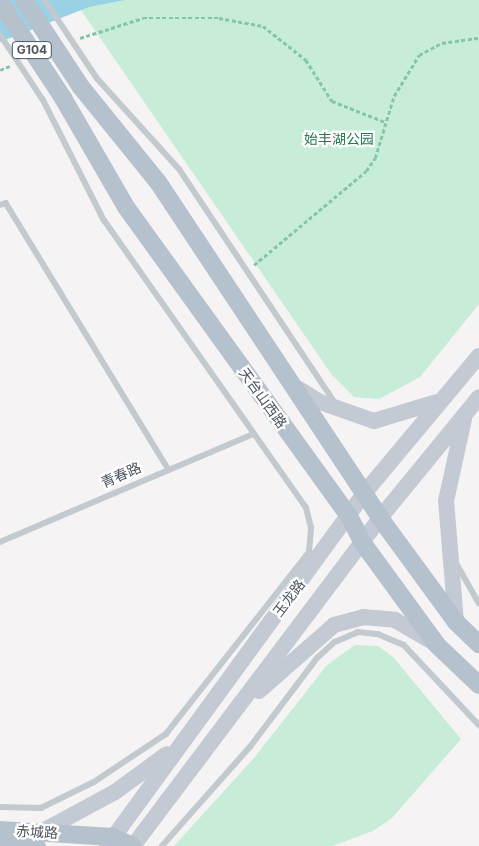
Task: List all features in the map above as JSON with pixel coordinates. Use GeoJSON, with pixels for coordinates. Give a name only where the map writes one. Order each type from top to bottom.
{"type":"FeatureCollection","features":[{"type":"Feature","properties":{"kind":"main road","name":"G104"},"geometry":{"type":"LineString","coordinates":[[24,0],[81,87],[158,182],[299,389]]}},
{"type":"Feature","properties":{"kind":"main road","name":"天台山西路"},"geometry":{"type":"LineString","coordinates":[[0,2],[63,98],[126,206],[349,516],[362,542],[437,645],[479,685]]}},
{"type":"Feature","properties":{"kind":"main road","name":"玉龙路"},"geometry":{"type":"LineString","coordinates":[[110,842],[366,491],[479,356]]}},
{"type":"Feature","properties":{"kind":"main road"},"geometry":{"type":"LineString","coordinates":[[299,389],[353,416],[374,421],[440,402]]}},
{"type":"Feature","properties":{"kind":"main road"},"geometry":{"type":"LineString","coordinates":[[299,389],[366,491],[380,518],[456,622],[479,644]]}},
{"type":"Feature","properties":{"kind":"main road","name":"玉龙路"},"geometry":{"type":"LineString","coordinates":[[133,846],[380,518],[479,397]]}},
{"type":"Feature","properties":{"kind":"main road"},"geometry":{"type":"LineString","coordinates":[[456,622],[446,501],[465,413]]}},
{"type":"Feature","properties":{"kind":"main road"},"geometry":{"type":"LineString","coordinates":[[226,722],[334,625],[363,617],[395,620],[437,645]]}},
{"type":"Feature","properties":{"kind":"main road"},"geometry":{"type":"LineString","coordinates":[[39,839],[115,792],[179,746]]}},
{"type":"Feature","properties":{"kind":"main road","name":"赤城路"},"geometry":{"type":"LineString","coordinates":[[2,840],[39,839],[110,842],[133,846]]}},
{"type":"Feature","properties":{"kind":"lane"},"geometry":{"type":"LineString","coordinates":[[45,0],[97,78],[180,170],[326,394],[353,416]]}},
{"type":"Feature","properties":{"kind":"lane"},"geometry":{"type":"LineString","coordinates":[[0,34],[43,100],[104,221],[306,508],[309,552],[166,734],[94,782],[40,808],[0,807]]}},
{"type":"Feature","properties":{"kind":"lane"},"geometry":{"type":"LineString","coordinates":[[0,205],[6,203],[168,468]]}},
{"type":"Feature","properties":{"kind":"lane","name":"青春路"},"geometry":{"type":"LineString","coordinates":[[0,542],[168,468],[253,434]]}},
{"type":"Feature","properties":{"kind":"lane"},"geometry":{"type":"LineString","coordinates":[[450,550],[479,603]]}},
{"type":"Feature","properties":{"kind":"lane"},"geometry":{"type":"LineString","coordinates":[[162,846],[250,747],[316,658],[335,642],[358,632],[378,634],[404,645],[479,725]]}},
{"type":"Feature","properties":{"kind":"path"},"geometry":{"type":"LineString","coordinates":[[74,40],[143,18],[220,18],[263,26],[306,60],[332,102],[386,122]]}},
{"type":"Feature","properties":{"kind":"path"},"geometry":{"type":"LineString","coordinates":[[246,271],[366,171],[407,68],[419,55],[442,43],[479,38]]}},
{"type":"Feature","properties":{"kind":"path"},"geometry":{"type":"LineString","coordinates":[[0,70],[18,62]]}},
{"type":"Feature","properties":{"kind":"green space","name":"始丰湖公园"},"geometry":{"type":"Polygon","coordinates":[[[74,0],[479,0],[479,304],[420,377],[379,399],[354,397],[332,375],[74,0]]]}},
{"type":"Feature","properties":{"kind":"green space"},"geometry":{"type":"Polygon","coordinates":[[[355,645],[378,646],[393,657],[461,739],[392,818],[373,831],[332,846],[174,846],[254,758],[327,665],[355,645]]]}},
{"type":"Feature","properties":{"kind":"water"},"geometry":{"type":"Polygon","coordinates":[[[0,0],[125,0],[89,7],[0,42],[0,0]]]}}]}
